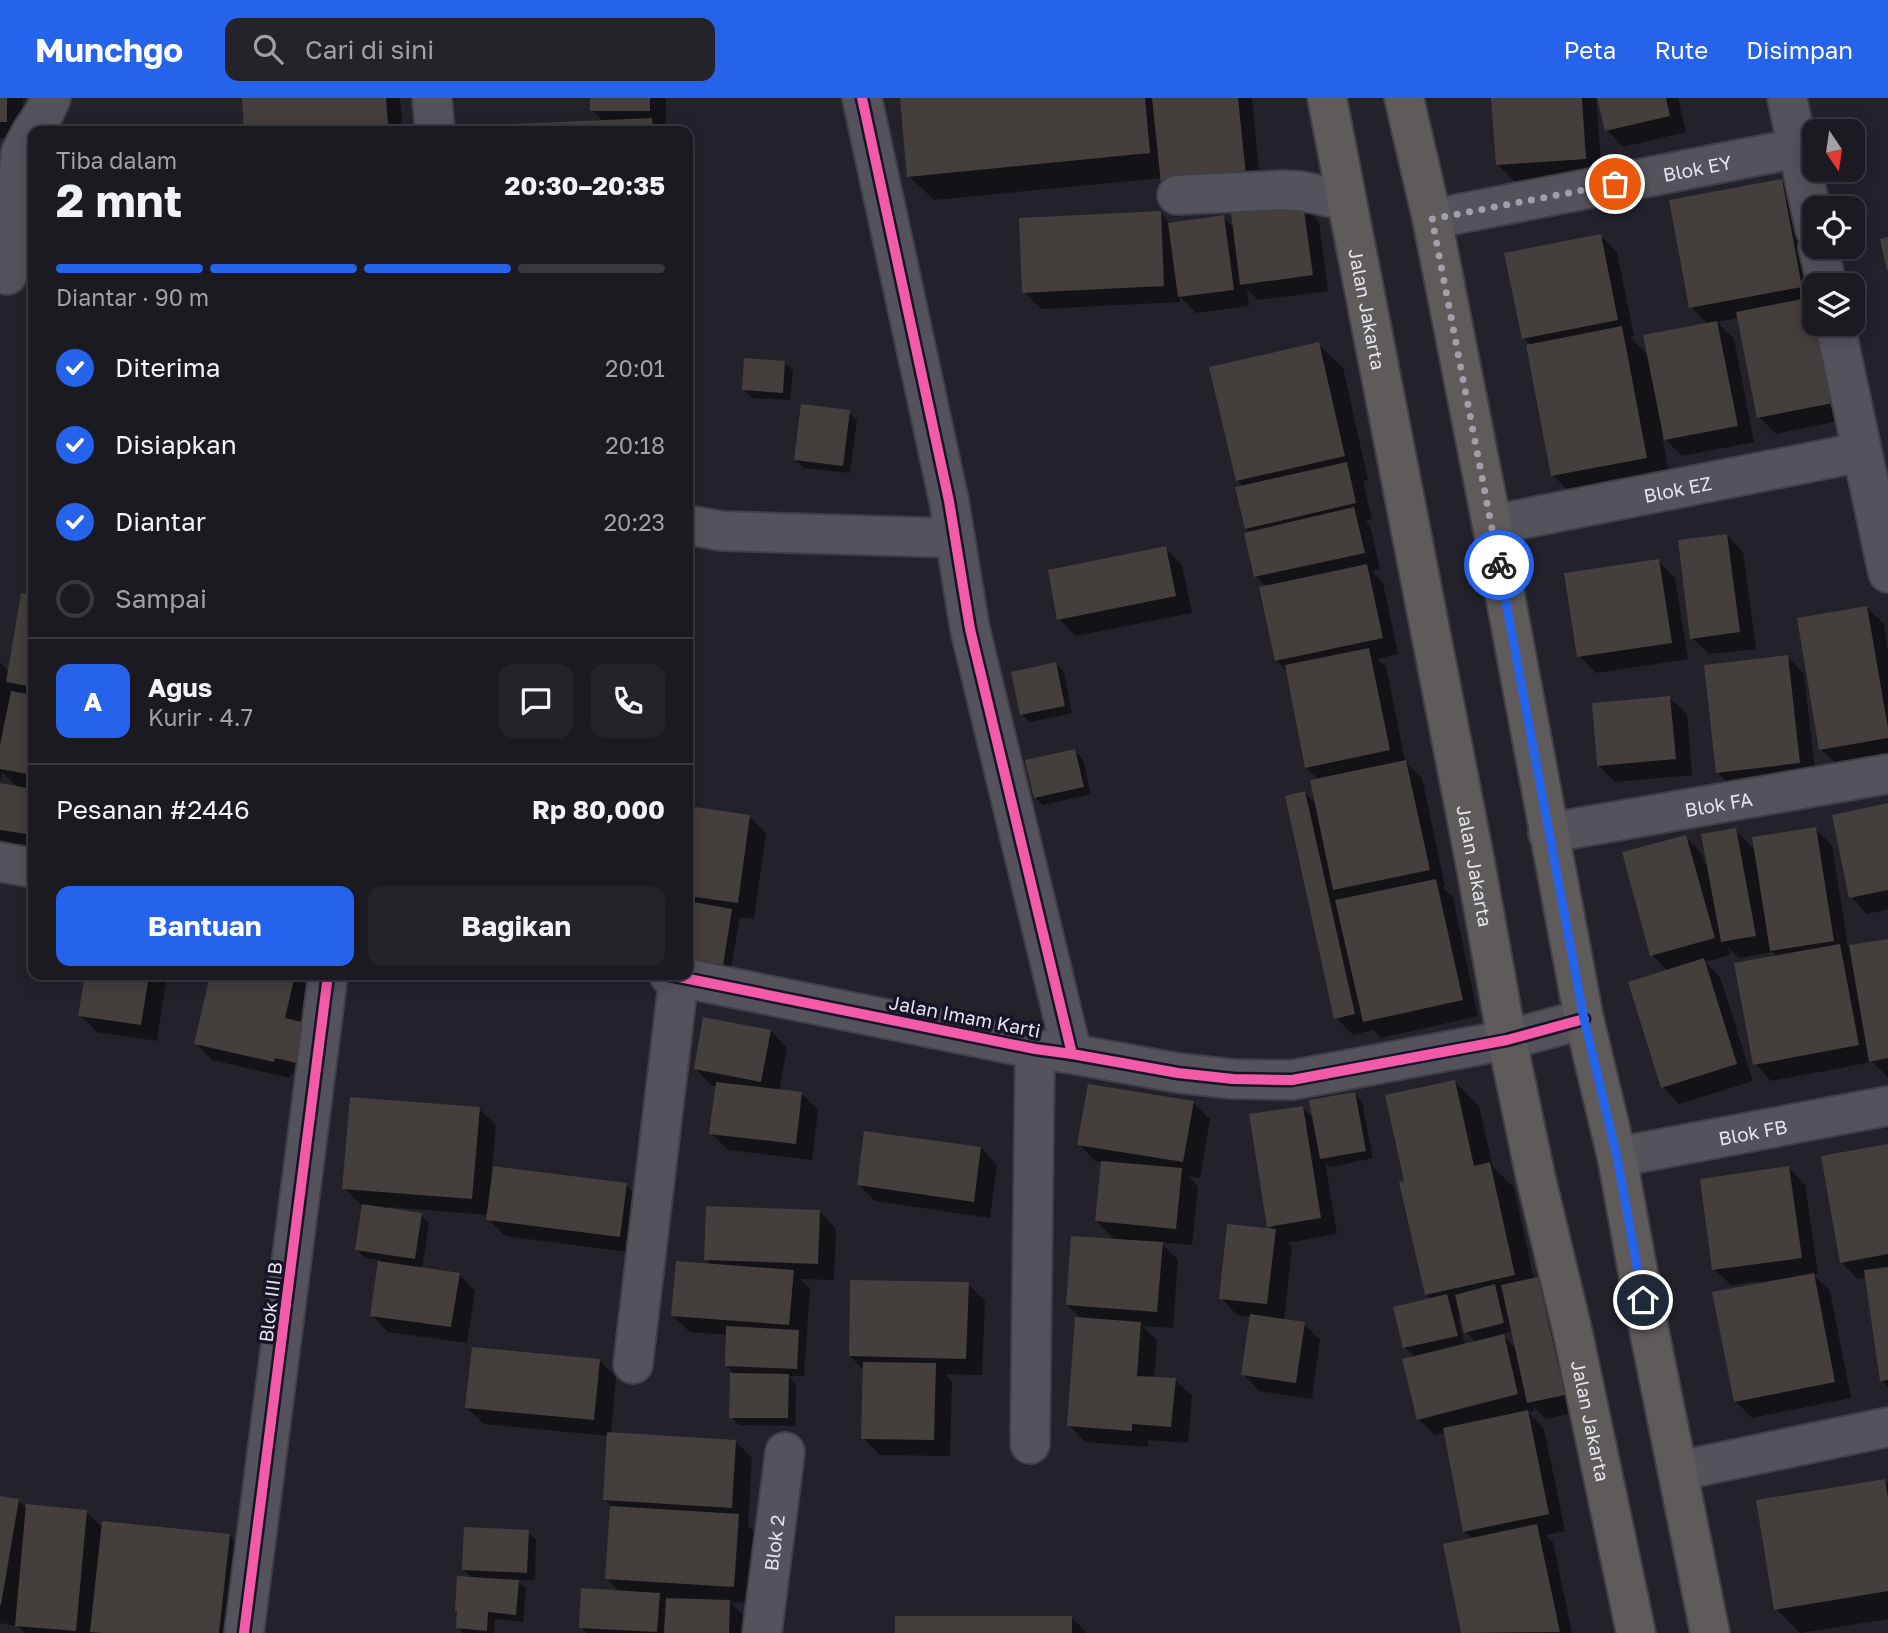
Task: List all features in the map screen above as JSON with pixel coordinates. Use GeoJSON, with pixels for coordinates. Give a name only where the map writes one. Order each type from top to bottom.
{"type":"FeatureCollection","features":[{"type":"Feature","properties":{"kind":"main road","name":"Jalan Jakarta"},"geometry":{"type":"LineString","coordinates":[[1327,98],[1507,1040],[1636,1633]]}},
{"type":"Feature","properties":{"kind":"main road"},"geometry":{"type":"LineString","coordinates":[[1404,98],[1432,219],[1584,1019],[1617,1157],[1710,1633]]}},
{"type":"Feature","properties":{"kind":"street"},"geometry":{"type":"LineString","coordinates":[[36,126],[51,98]]}},
{"type":"Feature","properties":{"kind":"street"},"geometry":{"type":"LineString","coordinates":[[432,98],[435,126]]}},
{"type":"Feature","properties":{"kind":"street"},"geometry":{"type":"LineString","coordinates":[[862,98],[949,501],[970,629],[1072,1054]]}},
{"type":"Feature","properties":{"kind":"street"},"geometry":{"type":"LineString","coordinates":[[1787,98],[1808,196]]}},
{"type":"Feature","properties":{"kind":"street"},"geometry":{"type":"LineString","coordinates":[[7,275],[21,152],[28,139]]}},
{"type":"Feature","properties":{"kind":"street","name":"Blok EY"},"geometry":{"type":"LineString","coordinates":[[1432,219],[1798,148]]}},
{"type":"Feature","properties":{"kind":"street"},"geometry":{"type":"LineString","coordinates":[[1177,195],[1281,190],[1301,191],[1347,201]]}},
{"type":"Feature","properties":{"kind":"street"},"geometry":{"type":"LineString","coordinates":[[1838,336],[1888,573]]}},
{"type":"Feature","properties":{"kind":"street","name":"Blok EZ"},"geometry":{"type":"LineString","coordinates":[[1492,525],[1862,452]]}},
{"type":"Feature","properties":{"kind":"street"},"geometry":{"type":"LineString","coordinates":[[693,525],[722,531],[955,538]]}},
{"type":"Feature","properties":{"kind":"street","name":"Blok FA"},"geometry":{"type":"LineString","coordinates":[[1548,833],[1888,774]]}},
{"type":"Feature","properties":{"kind":"street"},"geometry":{"type":"LineString","coordinates":[[0,862],[28,867]]}},
{"type":"Feature","properties":{"kind":"street","name":"Blok III B"},"geometry":{"type":"LineString","coordinates":[[244,1633],[327,980]]}},
{"type":"Feature","properties":{"kind":"street"},"geometry":{"type":"LineString","coordinates":[[633,1364],[674,980]]}},
{"type":"Feature","properties":{"kind":"street","name":"Jalan Imam Karti"},"geometry":{"type":"LineString","coordinates":[[693,980],[1035,1049],[1178,1073],[1233,1079],[1292,1080],[1507,1040],[1584,1019]]}},
{"type":"Feature","properties":{"kind":"street"},"geometry":{"type":"LineString","coordinates":[[1030,1444],[1035,1049]]}},
{"type":"Feature","properties":{"kind":"street","name":"Blok FB"},"geometry":{"type":"LineString","coordinates":[[1617,1157],[1888,1106]]}},
{"type":"Feature","properties":{"kind":"street"},"geometry":{"type":"LineString","coordinates":[[1678,1471],[1888,1427]]}},
{"type":"Feature","properties":{"kind":"street","name":"Blok 2"},"geometry":{"type":"LineString","coordinates":[[762,1633],[785,1452]]}},
{"type":"Feature","properties":{"kind":"building"},"geometry":{"type":"Polygon","coordinates":[[[0,98],[7,98],[7,122],[0,122],[0,98]]]}},
{"type":"Feature","properties":{"kind":"building"},"geometry":{"type":"Polygon","coordinates":[[[242,98],[386,98],[388,124],[244,126],[242,98]]]}},
{"type":"Feature","properties":{"kind":"building"},"geometry":{"type":"Polygon","coordinates":[[[590,98],[650,98],[650,111],[590,111],[590,98]]]}},
{"type":"Feature","properties":{"kind":"building"},"geometry":{"type":"Polygon","coordinates":[[[900,98],[1145,98],[1150,153],[907,177],[900,98]]]}},
{"type":"Feature","properties":{"kind":"building"},"geometry":{"type":"Polygon","coordinates":[[[1152,98],[1238,98],[1246,175],[1161,184],[1152,98]]]}},
{"type":"Feature","properties":{"kind":"building"},"geometry":{"type":"Polygon","coordinates":[[[1491,98],[1582,98],[1586,159],[1496,165],[1491,98]]]}},
{"type":"Feature","properties":{"kind":"building"},"geometry":{"type":"Polygon","coordinates":[[[1597,98],[1666,98],[1670,116],[1605,131],[1597,98]]]}},
{"type":"Feature","properties":{"kind":"building"},"geometry":{"type":"Polygon","coordinates":[[[652,118],[653,126],[469,126],[652,118]]]}},
{"type":"Feature","properties":{"kind":"building"},"geometry":{"type":"Polygon","coordinates":[[[1782,179],[1802,287],[1689,308],[1669,200],[1782,179]]]}},
{"type":"Feature","properties":{"kind":"building"},"geometry":{"type":"Polygon","coordinates":[[[1303,203],[1313,275],[1240,285],[1231,213],[1303,203]]]}},
{"type":"Feature","properties":{"kind":"building"},"geometry":{"type":"Polygon","coordinates":[[[1161,211],[1164,286],[1022,293],[1019,218],[1161,211]]]}},
{"type":"Feature","properties":{"kind":"building"},"geometry":{"type":"Polygon","coordinates":[[[1224,215],[1234,290],[1178,297],[1168,223],[1224,215]]]}},
{"type":"Feature","properties":{"kind":"building"},"geometry":{"type":"Polygon","coordinates":[[[1601,234],[1618,320],[1522,339],[1504,253],[1601,234]]]}},
{"type":"Feature","properties":{"kind":"building"},"geometry":{"type":"Polygon","coordinates":[[[1888,237],[1888,270],[1887,270],[1880,239],[1888,237]]]}},
{"type":"Feature","properties":{"kind":"building"},"geometry":{"type":"Polygon","coordinates":[[[1802,299],[1802,336],[1819,336],[1833,403],[1757,418],[1736,312],[1802,299]]]}},
{"type":"Feature","properties":{"kind":"building"},"geometry":{"type":"Polygon","coordinates":[[[1717,321],[1738,426],[1664,440],[1643,335],[1717,321]]]}},
{"type":"Feature","properties":{"kind":"building"},"geometry":{"type":"Polygon","coordinates":[[[1622,326],[1647,458],[1551,476],[1526,345],[1622,326]]]}},
{"type":"Feature","properties":{"kind":"building"},"geometry":{"type":"Polygon","coordinates":[[[1319,342],[1345,456],[1236,481],[1209,367],[1319,342]]]}},
{"type":"Feature","properties":{"kind":"building"},"geometry":{"type":"Polygon","coordinates":[[[744,358],[785,361],[783,393],[742,390],[744,358]]]}},
{"type":"Feature","properties":{"kind":"building"},"geometry":{"type":"Polygon","coordinates":[[[801,404],[850,410],[843,466],[794,460],[801,404]]]}},
{"type":"Feature","properties":{"kind":"building"},"geometry":{"type":"Polygon","coordinates":[[[1347,462],[1356,503],[1245,529],[1235,487],[1347,462]]]}},
{"type":"Feature","properties":{"kind":"building"},"geometry":{"type":"Polygon","coordinates":[[[1354,507],[1365,553],[1254,577],[1244,533],[1354,507]]]}},
{"type":"Feature","properties":{"kind":"building"},"geometry":{"type":"Polygon","coordinates":[[[1727,534],[1740,632],[1690,639],[1678,540],[1727,534]]]}},
{"type":"Feature","properties":{"kind":"building"},"geometry":{"type":"Polygon","coordinates":[[[1166,546],[1176,596],[1057,620],[1048,570],[1166,546]]]}},
{"type":"Feature","properties":{"kind":"building"},"geometry":{"type":"Polygon","coordinates":[[[1659,559],[1672,643],[1577,657],[1564,573],[1659,559]]]}},
{"type":"Feature","properties":{"kind":"building"},"geometry":{"type":"Polygon","coordinates":[[[1367,564],[1383,638],[1275,661],[1259,587],[1367,564]]]}},
{"type":"Feature","properties":{"kind":"building"},"geometry":{"type":"Polygon","coordinates":[[[21,593],[28,594],[28,686],[6,682],[21,593]]]}},
{"type":"Feature","properties":{"kind":"building"},"geometry":{"type":"Polygon","coordinates":[[[1867,606],[1888,738],[1819,750],[1797,618],[1867,606]]]}},
{"type":"Feature","properties":{"kind":"building"},"geometry":{"type":"Polygon","coordinates":[[[1369,648],[1390,750],[1305,768],[1285,665],[1369,648]]]}},
{"type":"Feature","properties":{"kind":"building"},"geometry":{"type":"Polygon","coordinates":[[[1788,655],[1800,763],[1716,773],[1704,665],[1788,655]]]}},
{"type":"Feature","properties":{"kind":"building"},"geometry":{"type":"Polygon","coordinates":[[[1056,662],[1065,706],[1020,715],[1011,672],[1056,662]]]}},
{"type":"Feature","properties":{"kind":"building"},"geometry":{"type":"Polygon","coordinates":[[[11,691],[28,694],[28,774],[0,769],[0,745],[11,691]]]}},
{"type":"Feature","properties":{"kind":"building"},"geometry":{"type":"Polygon","coordinates":[[[1670,696],[1676,759],[1597,766],[1592,703],[1670,696]]]}},
{"type":"Feature","properties":{"kind":"building"},"geometry":{"type":"Polygon","coordinates":[[[1075,749],[1084,787],[1034,798],[1025,760],[1075,749]]]}},
{"type":"Feature","properties":{"kind":"building"},"geometry":{"type":"Polygon","coordinates":[[[1406,760],[1430,870],[1333,890],[1310,780],[1406,760]]]}},
{"type":"Feature","properties":{"kind":"building"},"geometry":{"type":"Polygon","coordinates":[[[0,783],[28,788],[28,834],[0,830],[0,783]]]}},
{"type":"Feature","properties":{"kind":"building"},"geometry":{"type":"Polygon","coordinates":[[[1305,791],[1355,1014],[1334,1019],[1285,796],[1305,791]]]}},
{"type":"Feature","properties":{"kind":"building"},"geometry":{"type":"Polygon","coordinates":[[[1888,803],[1888,890],[1849,898],[1832,815],[1888,803]]]}},
{"type":"Feature","properties":{"kind":"building"},"geometry":{"type":"Polygon","coordinates":[[[693,807],[750,815],[738,903],[693,897],[693,807]]]}},
{"type":"Feature","properties":{"kind":"building"},"geometry":{"type":"Polygon","coordinates":[[[1816,827],[1834,941],[1770,951],[1752,837],[1816,827]]]}},
{"type":"Feature","properties":{"kind":"building"},"geometry":{"type":"Polygon","coordinates":[[[1736,828],[1756,936],[1721,942],[1701,834],[1736,828]]]}},
{"type":"Feature","properties":{"kind":"building"},"geometry":{"type":"Polygon","coordinates":[[[1686,835],[1715,938],[1650,956],[1622,852],[1686,835]]]}},
{"type":"Feature","properties":{"kind":"building"},"geometry":{"type":"Polygon","coordinates":[[[1436,879],[1463,1000],[1363,1022],[1335,900],[1436,879]]]}},
{"type":"Feature","properties":{"kind":"building"},"geometry":{"type":"Polygon","coordinates":[[[693,902],[732,909],[723,966],[693,961],[693,902]]]}},
{"type":"Feature","properties":{"kind":"building"},"geometry":{"type":"Polygon","coordinates":[[[1888,939],[1888,1058],[1869,1062],[1849,945],[1888,939]]]}},
{"type":"Feature","properties":{"kind":"building"},"geometry":{"type":"Polygon","coordinates":[[[1840,944],[1859,1045],[1753,1065],[1734,963],[1840,944]]]}},
{"type":"Feature","properties":{"kind":"building"},"geometry":{"type":"Polygon","coordinates":[[[1704,958],[1737,1064],[1661,1088],[1628,982],[1704,958]]]}},
{"type":"Feature","properties":{"kind":"building"},"geometry":{"type":"Polygon","coordinates":[[[84,980],[148,980],[141,1025],[78,1016],[84,980]]]}},
{"type":"Feature","properties":{"kind":"building"},"geometry":{"type":"Polygon","coordinates":[[[209,980],[294,980],[285,1018],[310,1024],[301,1064],[275,1058],[274,1062],[194,1044],[209,980]]]}},
{"type":"Feature","properties":{"kind":"building"},"geometry":{"type":"Polygon","coordinates":[[[703,1017],[771,1030],[761,1082],[694,1069],[703,1017]]]}},
{"type":"Feature","properties":{"kind":"building"},"geometry":{"type":"Polygon","coordinates":[[[1455,1080],[1474,1166],[1490,1162],[1515,1275],[1425,1295],[1399,1182],[1404,1181],[1385,1095],[1455,1080]]]}},
{"type":"Feature","properties":{"kind":"building"},"geometry":{"type":"Polygon","coordinates":[[[716,1082],[802,1092],[796,1144],[709,1134],[716,1082]]]}},
{"type":"Feature","properties":{"kind":"building"},"geometry":{"type":"Polygon","coordinates":[[[1088,1084],[1194,1101],[1183,1162],[1077,1145],[1088,1084]]]}},
{"type":"Feature","properties":{"kind":"building"},"geometry":{"type":"Polygon","coordinates":[[[1355,1092],[1366,1151],[1320,1159],[1309,1100],[1355,1092]]]}},
{"type":"Feature","properties":{"kind":"building"},"geometry":{"type":"Polygon","coordinates":[[[350,1097],[480,1107],[472,1199],[342,1189],[350,1097]]]}},
{"type":"Feature","properties":{"kind":"building"},"geometry":{"type":"Polygon","coordinates":[[[1303,1106],[1321,1218],[1267,1227],[1249,1114],[1303,1106]]]}},
{"type":"Feature","properties":{"kind":"building"},"geometry":{"type":"Polygon","coordinates":[[[864,1131],[981,1147],[974,1202],[857,1185],[864,1131]]]}},
{"type":"Feature","properties":{"kind":"building"},"geometry":{"type":"Polygon","coordinates":[[[1888,1144],[1888,1254],[1840,1263],[1821,1156],[1888,1144]]]}},
{"type":"Feature","properties":{"kind":"building"},"geometry":{"type":"Polygon","coordinates":[[[1101,1161],[1182,1168],[1176,1229],[1095,1221],[1101,1161]]]}},
{"type":"Feature","properties":{"kind":"building"},"geometry":{"type":"Polygon","coordinates":[[[493,1166],[627,1183],[620,1237],[486,1220],[493,1166]]]}},
{"type":"Feature","properties":{"kind":"building"},"geometry":{"type":"Polygon","coordinates":[[[1789,1166],[1802,1258],[1712,1270],[1700,1179],[1789,1166]]]}},
{"type":"Feature","properties":{"kind":"building"},"geometry":{"type":"Polygon","coordinates":[[[362,1204],[422,1213],[415,1259],[355,1250],[362,1204]]]}},
{"type":"Feature","properties":{"kind":"building"},"geometry":{"type":"Polygon","coordinates":[[[706,1206],[820,1210],[818,1264],[704,1260],[706,1206]]]}},
{"type":"Feature","properties":{"kind":"building"},"geometry":{"type":"Polygon","coordinates":[[[1227,1224],[1276,1229],[1267,1304],[1219,1299],[1227,1224]]]}},
{"type":"Feature","properties":{"kind":"building"},"geometry":{"type":"Polygon","coordinates":[[[1071,1236],[1163,1242],[1157,1312],[1066,1305],[1071,1236]]]}},
{"type":"Feature","properties":{"kind":"building"},"geometry":{"type":"Polygon","coordinates":[[[378,1261],[460,1273],[451,1327],[370,1316],[378,1261]]]}},
{"type":"Feature","properties":{"kind":"building"},"geometry":{"type":"Polygon","coordinates":[[[676,1261],[794,1270],[789,1325],[671,1316],[676,1261]]]}},
{"type":"Feature","properties":{"kind":"building"},"geometry":{"type":"Polygon","coordinates":[[[1888,1267],[1888,1380],[1880,1381],[1864,1270],[1888,1267]]]}},
{"type":"Feature","properties":{"kind":"building"},"geometry":{"type":"Polygon","coordinates":[[[1814,1273],[1835,1382],[1734,1402],[1712,1292],[1814,1273]]]}},
{"type":"Feature","properties":{"kind":"building"},"geometry":{"type":"Polygon","coordinates":[[[1538,1277],[1565,1395],[1527,1403],[1501,1285],[1538,1277]]]}},
{"type":"Feature","properties":{"kind":"building"},"geometry":{"type":"Polygon","coordinates":[[[850,1280],[969,1282],[966,1359],[849,1356],[850,1280]]]}},
{"type":"Feature","properties":{"kind":"building"},"geometry":{"type":"Polygon","coordinates":[[[1495,1284],[1504,1323],[1464,1333],[1455,1295],[1495,1284]]]}},
{"type":"Feature","properties":{"kind":"building"},"geometry":{"type":"Polygon","coordinates":[[[1447,1294],[1458,1336],[1403,1348],[1393,1307],[1447,1294]]]}},
{"type":"Feature","properties":{"kind":"building"},"geometry":{"type":"Polygon","coordinates":[[[1250,1314],[1305,1322],[1296,1383],[1241,1375],[1250,1314]]]}},
{"type":"Feature","properties":{"kind":"building"},"geometry":{"type":"Polygon","coordinates":[[[1075,1317],[1141,1322],[1137,1376],[1176,1378],[1171,1427],[1132,1424],[1132,1431],[1067,1426],[1075,1317]]]}},
{"type":"Feature","properties":{"kind":"building"},"geometry":{"type":"Polygon","coordinates":[[[726,1326],[799,1330],[797,1369],[725,1366],[726,1326]]]}},
{"type":"Feature","properties":{"kind":"building"},"geometry":{"type":"Polygon","coordinates":[[[1504,1334],[1518,1394],[1417,1420],[1402,1359],[1504,1334]]]}},
{"type":"Feature","properties":{"kind":"building"},"geometry":{"type":"Polygon","coordinates":[[[472,1347],[600,1359],[594,1420],[465,1408],[472,1347]]]}},
{"type":"Feature","properties":{"kind":"building"},"geometry":{"type":"Polygon","coordinates":[[[863,1362],[936,1363],[934,1440],[861,1439],[863,1362]]]}},
{"type":"Feature","properties":{"kind":"building"},"geometry":{"type":"Polygon","coordinates":[[[730,1373],[789,1374],[788,1418],[729,1418],[730,1373]]]}},
{"type":"Feature","properties":{"kind":"building"},"geometry":{"type":"Polygon","coordinates":[[[1528,1410],[1549,1514],[1463,1532],[1443,1428],[1528,1410]]]}},
{"type":"Feature","properties":{"kind":"building"},"geometry":{"type":"Polygon","coordinates":[[[607,1432],[736,1440],[732,1508],[603,1500],[607,1432]]]}},
{"type":"Feature","properties":{"kind":"building"},"geometry":{"type":"Polygon","coordinates":[[[1885,1479],[1888,1497],[1888,1591],[1774,1610],[1756,1500],[1885,1479]]]}},
{"type":"Feature","properties":{"kind":"building"},"geometry":{"type":"Polygon","coordinates":[[[0,1496],[19,1499],[1,1605],[0,1605],[0,1496]]]}},
{"type":"Feature","properties":{"kind":"building"},"geometry":{"type":"Polygon","coordinates":[[[26,1504],[87,1510],[76,1631],[15,1626],[26,1504]]]}},
{"type":"Feature","properties":{"kind":"building"},"geometry":{"type":"Polygon","coordinates":[[[610,1506],[739,1514],[734,1587],[605,1579],[610,1506]]]}},
{"type":"Feature","properties":{"kind":"building"},"geometry":{"type":"Polygon","coordinates":[[[102,1521],[230,1534],[219,1633],[90,1632],[102,1521]]]}},
{"type":"Feature","properties":{"kind":"building"},"geometry":{"type":"Polygon","coordinates":[[[1537,1524],[1560,1632],[1461,1633],[1443,1544],[1537,1524]]]}},
{"type":"Feature","properties":{"kind":"building"},"geometry":{"type":"Polygon","coordinates":[[[464,1527],[529,1530],[527,1573],[462,1570],[464,1527]]]}},
{"type":"Feature","properties":{"kind":"building"},"geometry":{"type":"Polygon","coordinates":[[[457,1576],[519,1580],[516,1615],[488,1612],[487,1631],[456,1628],[457,1576]]]}},
{"type":"Feature","properties":{"kind":"building"},"geometry":{"type":"Polygon","coordinates":[[[581,1588],[660,1593],[657,1632],[579,1628],[581,1588]]]}},
{"type":"Feature","properties":{"kind":"building"},"geometry":{"type":"Polygon","coordinates":[[[666,1598],[730,1600],[729,1633],[664,1633],[666,1598]]]}},
{"type":"Feature","properties":{"kind":"building"},"geometry":{"type":"Polygon","coordinates":[[[895,1616],[1072,1616],[1072,1633],[895,1633],[895,1616]]]}},
{"type":"Feature","properties":{"kind":"cycle path"},"geometry":{"type":"LineString","coordinates":[[862,98],[949,501],[970,629],[1072,1054]]}},
{"type":"Feature","properties":{"kind":"cycle path"},"geometry":{"type":"LineString","coordinates":[[244,1633],[327,980]]}},
{"type":"Feature","properties":{"kind":"cycle path"},"geometry":{"type":"LineString","coordinates":[[693,980],[1035,1049],[1178,1073],[1233,1079],[1292,1080],[1507,1040],[1584,1019]]}},
{"type":"Feature","properties":{"kind":"way so far"},"geometry":{"type":"LineString","coordinates":[[1499,565],[1432,219],[1615,184]]}},
{"type":"Feature","properties":{"kind":"route"},"geometry":{"type":"LineString","coordinates":[[1499,565],[1584,1019],[1617,1157],[1643,1300]]}}]}
